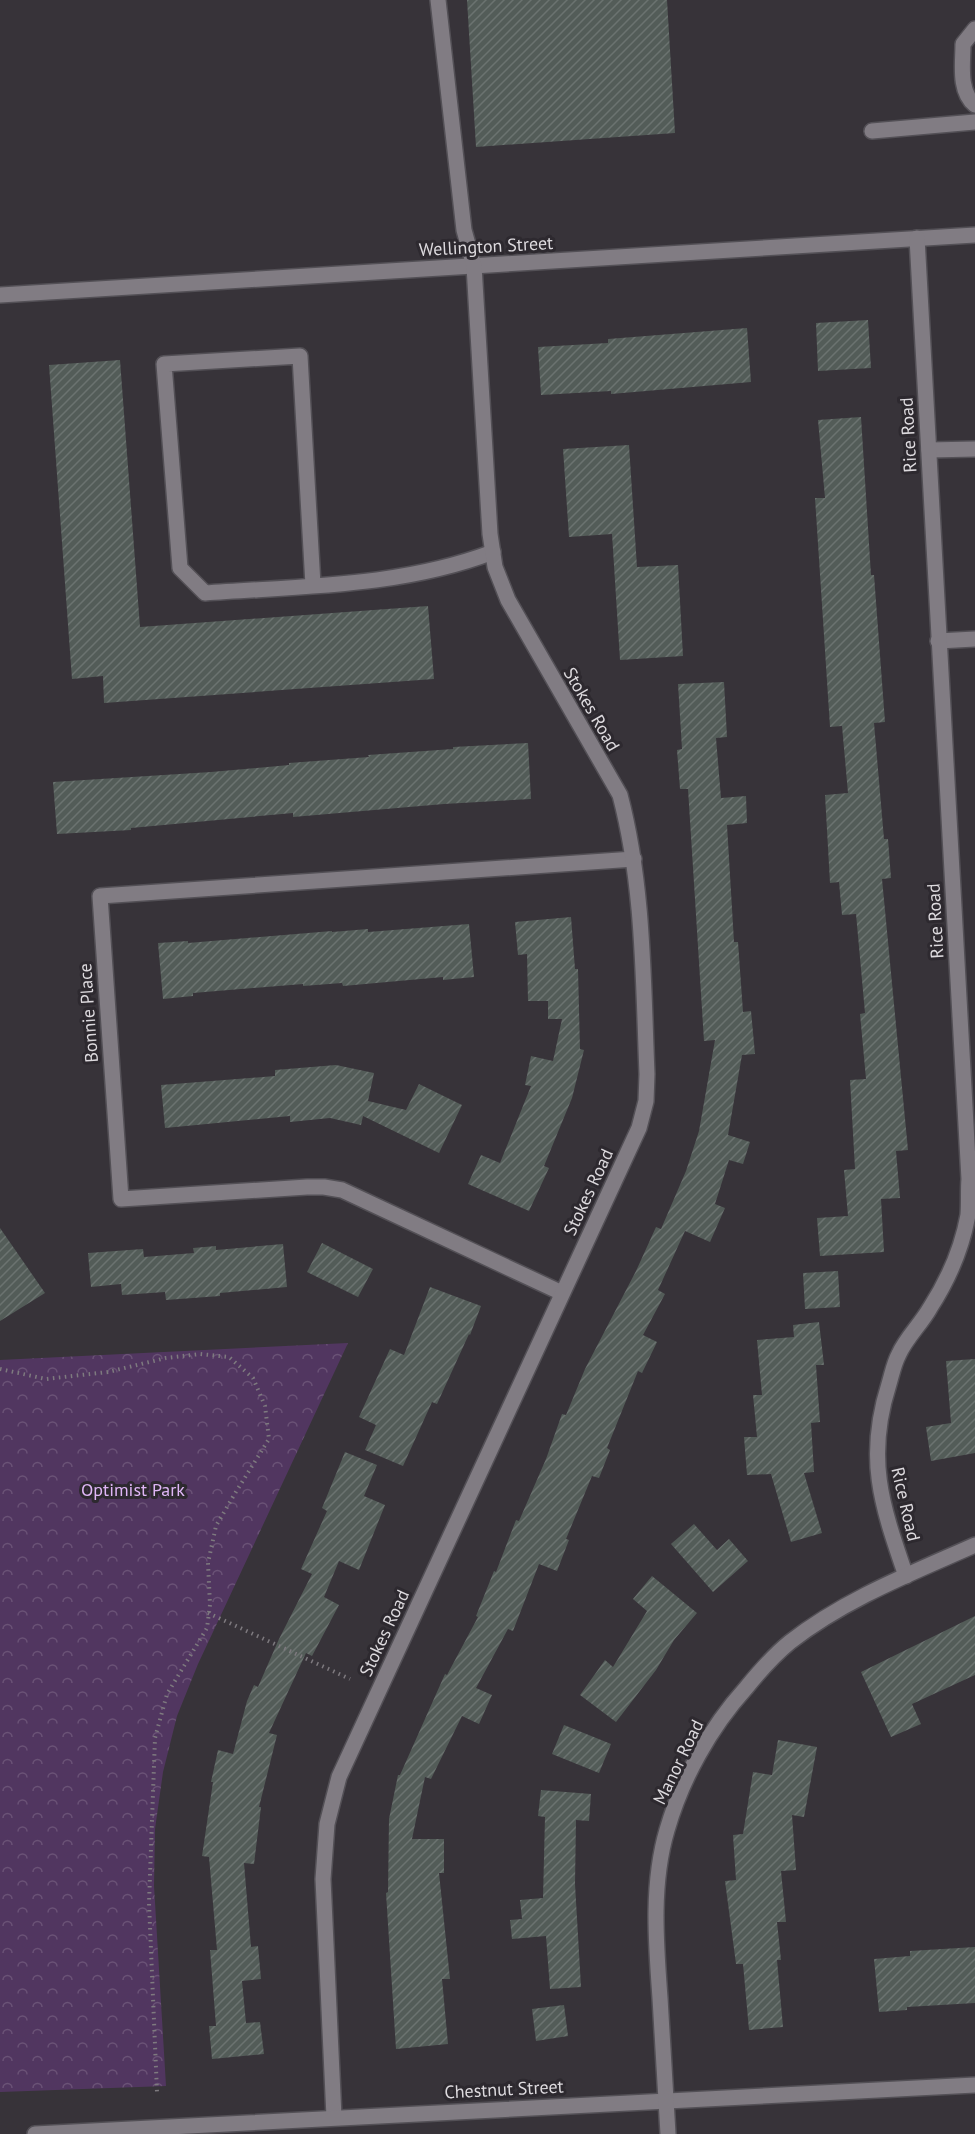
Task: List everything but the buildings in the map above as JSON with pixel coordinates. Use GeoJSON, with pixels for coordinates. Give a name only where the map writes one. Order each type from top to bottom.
{"type":"FeatureCollection","features":[{"type":"Feature","properties":{"kind":"street","name":"Stokes Road"},"geometry":{"type":"LineString","coordinates":[[334,2117],[323,1879],[327,1824],[339,1777],[639,1128],[646,1101],[647,1074],[640,910],[634,859],[620,795],[508,600],[495,567],[490,534],[474,266],[464,230],[438,0]]}},
{"type":"Feature","properties":{"kind":"street"},"geometry":{"type":"LineString","coordinates":[[975,29],[963,44],[963,85],[975,105]]}},
{"type":"Feature","properties":{"kind":"street"},"geometry":{"type":"LineString","coordinates":[[872,131],[975,122]]}},
{"type":"Feature","properties":{"kind":"street","name":"Wellington Street"},"geometry":{"type":"LineString","coordinates":[[0,295],[975,235]]}},
{"type":"Feature","properties":{"kind":"street","name":"Rice Road"},"geometry":{"type":"LineString","coordinates":[[906,1576],[881,1496],[877,1464],[877,1432],[883,1403],[899,1353],[946,1282],[958,1252],[968,1215],[969,1179],[967,1006],[938,641],[917,238]]}},
{"type":"Feature","properties":{"kind":"street"},"geometry":{"type":"LineString","coordinates":[[313,585],[300,356],[164,364],[180,568],[205,593],[386,580],[462,564],[493,552]]}},
{"type":"Feature","properties":{"kind":"street"},"geometry":{"type":"LineString","coordinates":[[929,450],[975,449]]}},
{"type":"Feature","properties":{"kind":"street"},"geometry":{"type":"LineString","coordinates":[[938,641],[975,639]]}},
{"type":"Feature","properties":{"kind":"street","name":"Bonnie Place"},"geometry":{"type":"LineString","coordinates":[[562,1293],[342,1190],[307,1187],[121,1199],[100,896],[634,859]]}},
{"type":"Feature","properties":{"kind":"street","name":"Manor Road"},"geometry":{"type":"LineString","coordinates":[[668,2134],[656,1931],[658,1881],[667,1831],[684,1786],[705,1742],[730,1705],[789,1643],[863,1596],[975,1545]]}},
{"type":"Feature","properties":{"kind":"street","name":"Chestnut Street"},"geometry":{"type":"LineString","coordinates":[[35,2134],[975,2085]]}},
{"type":"Feature","properties":{"kind":"path"},"geometry":{"type":"LineString","coordinates":[[0,1370],[46,1379],[108,1372],[166,1358],[200,1354],[229,1357],[253,1378],[265,1406],[269,1439],[216,1526],[208,1563],[207,1628],[167,1694],[155,1738],[149,1903],[157,2092]]}},
{"type":"Feature","properties":{"kind":"path"},"geometry":{"type":"LineString","coordinates":[[208,1613],[350,1679]]}},
{"type":"Feature","properties":{"kind":"green space","name":"Optimist Park"},"geometry":{"type":"Polygon","coordinates":[[[348,1343],[198,1664],[177,1716],[163,1772],[155,1829],[154,1886],[166,2086],[0,2092],[0,1360],[348,1343]]]}}]}
